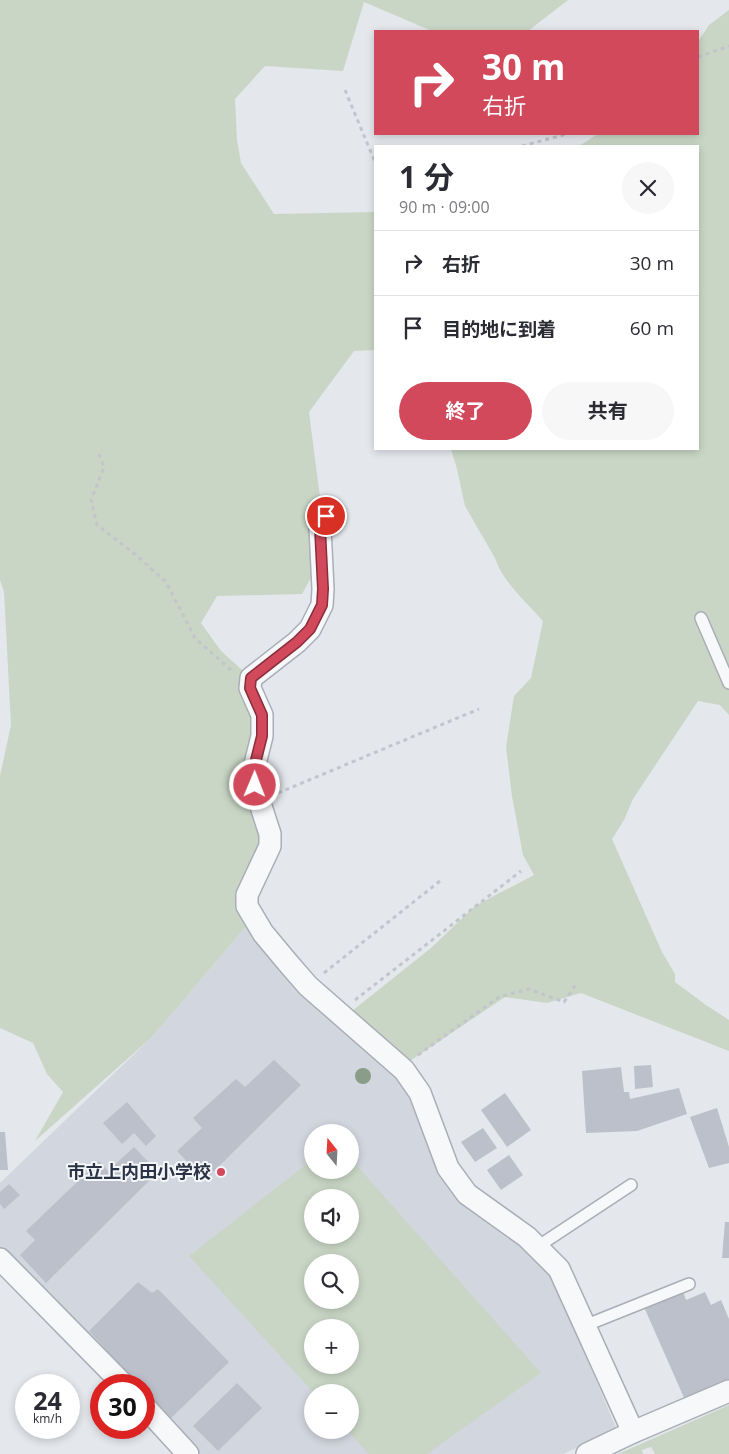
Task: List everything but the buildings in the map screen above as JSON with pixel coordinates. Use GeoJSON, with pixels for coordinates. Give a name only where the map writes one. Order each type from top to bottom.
{"type":"FeatureCollection","features":[{"type":"Feature","properties":{"kind":"street"},"geometry":{"type":"LineString","coordinates":[[326,516],[320,528],[322,605],[310,629],[297,642],[251,678],[250,688],[262,715],[262,736],[253,772],[259,801],[270,834],[270,846],[247,895],[248,906],[263,933],[308,986],[401,1067],[420,1093],[448,1168],[467,1194],[527,1237],[558,1269],[633,1432]]}},
{"type":"Feature","properties":{"kind":"street"},"geometry":{"type":"LineString","coordinates":[[0,1259],[113,1374]]}},
{"type":"Feature","properties":{"kind":"street"},"geometry":{"type":"LineString","coordinates":[[587,1454],[729,1391]]}},
{"type":"Feature","properties":{"kind":"street"},"geometry":{"type":"LineString","coordinates":[[155,1418],[188,1454]]}},
{"type":"Feature","properties":{"kind":"lane"},"geometry":{"type":"LineString","coordinates":[[701,618],[729,683]]}},
{"type":"Feature","properties":{"kind":"lane"},"geometry":{"type":"LineString","coordinates":[[537,1247],[631,1185]]}},
{"type":"Feature","properties":{"kind":"lane"},"geometry":{"type":"LineString","coordinates":[[584,1326],[689,1284]]}},
{"type":"Feature","properties":{"kind":"path"},"geometry":{"type":"LineString","coordinates":[[699,57],[729,46]]}},
{"type":"Feature","properties":{"kind":"path"},"geometry":{"type":"LineString","coordinates":[[345,90],[374,160]]}},
{"type":"Feature","properties":{"kind":"path"},"geometry":{"type":"LineString","coordinates":[[526,145],[563,135]]}},
{"type":"Feature","properties":{"kind":"path"},"geometry":{"type":"LineString","coordinates":[[99,454],[104,467],[91,500],[98,525],[166,582],[195,638],[250,688]]}},
{"type":"Feature","properties":{"kind":"path"},"geometry":{"type":"LineString","coordinates":[[259,801],[478,709]]}},
{"type":"Feature","properties":{"kind":"path"},"geometry":{"type":"LineString","coordinates":[[338,1013],[521,871]]}},
{"type":"Feature","properties":{"kind":"path"},"geometry":{"type":"LineString","coordinates":[[308,986],[440,882]]}},
{"type":"Feature","properties":{"kind":"path"},"geometry":{"type":"LineString","coordinates":[[401,1067],[499,997],[529,989],[564,1002],[576,984]]}},
{"type":"Feature","properties":{"kind":"shaded area"},"geometry":{"type":"Polygon","coordinates":[[[254,917],[414,1093],[427,1145],[440,1173],[520,1242],[552,1277],[617,1430],[563,1454],[200,1454],[155,1407],[155,1374],[122,1374],[0,1247],[0,1183],[152,1037],[254,917]]]}},
{"type":"Feature","properties":{"kind":"green space"},"geometry":{"type":"Polygon","coordinates":[[[0,0],[568,0],[529,30],[430,30],[364,2],[343,71],[265,66],[235,99],[237,140],[241,163],[274,214],[374,212],[374,350],[354,351],[309,412],[322,513],[317,567],[302,594],[217,596],[201,623],[221,651],[251,678],[259,770],[270,834],[254,917],[152,1037],[35,1141],[63,1092],[47,1074],[33,1043],[0,1028],[0,776],[11,725],[4,592],[0,580],[0,0]]]}},
{"type":"Feature","properties":{"kind":"green space"},"geometry":{"type":"Polygon","coordinates":[[[729,10],[729,715],[720,705],[698,701],[633,799],[624,820],[612,839],[662,952],[675,974],[675,982],[729,1020],[729,1051],[581,993],[547,1003],[505,997],[401,1067],[352,1011],[431,948],[475,906],[534,875],[523,855],[512,796],[506,747],[514,696],[531,678],[543,621],[503,575],[465,506],[451,450],[699,450],[699,145],[581,145],[596,135],[699,135],[699,40],[709,25],[729,10]]]}},
{"type":"Feature","properties":{"kind":"green space"},"geometry":{"type":"Polygon","coordinates":[[[304,1166],[304,1179],[359,1179],[359,1168],[541,1373],[427,1454],[369,1454],[355,1439],[359,1439],[359,1384],[306,1384],[189,1256],[304,1166]]]}},
{"type":"Feature","properties":{"kind":"green space"},"geometry":{"type":"Polygon","coordinates":[[[729,1405],[729,1454],[655,1454],[651,1447],[642,1450],[643,1454],[618,1454],[729,1405]]]}},
{"type":"Feature","properties":{"kind":"place","name":"市立上内田小学校"},"geometry":{"type":"Point","coordinates":[221,1172]}},
{"type":"Feature","properties":{"kind":"route"},"geometry":{"type":"LineString","coordinates":[[255,785],[253,772],[262,736],[262,715],[250,688],[251,678],[297,642],[310,629],[322,605],[320,528],[326,516]]}}]}
